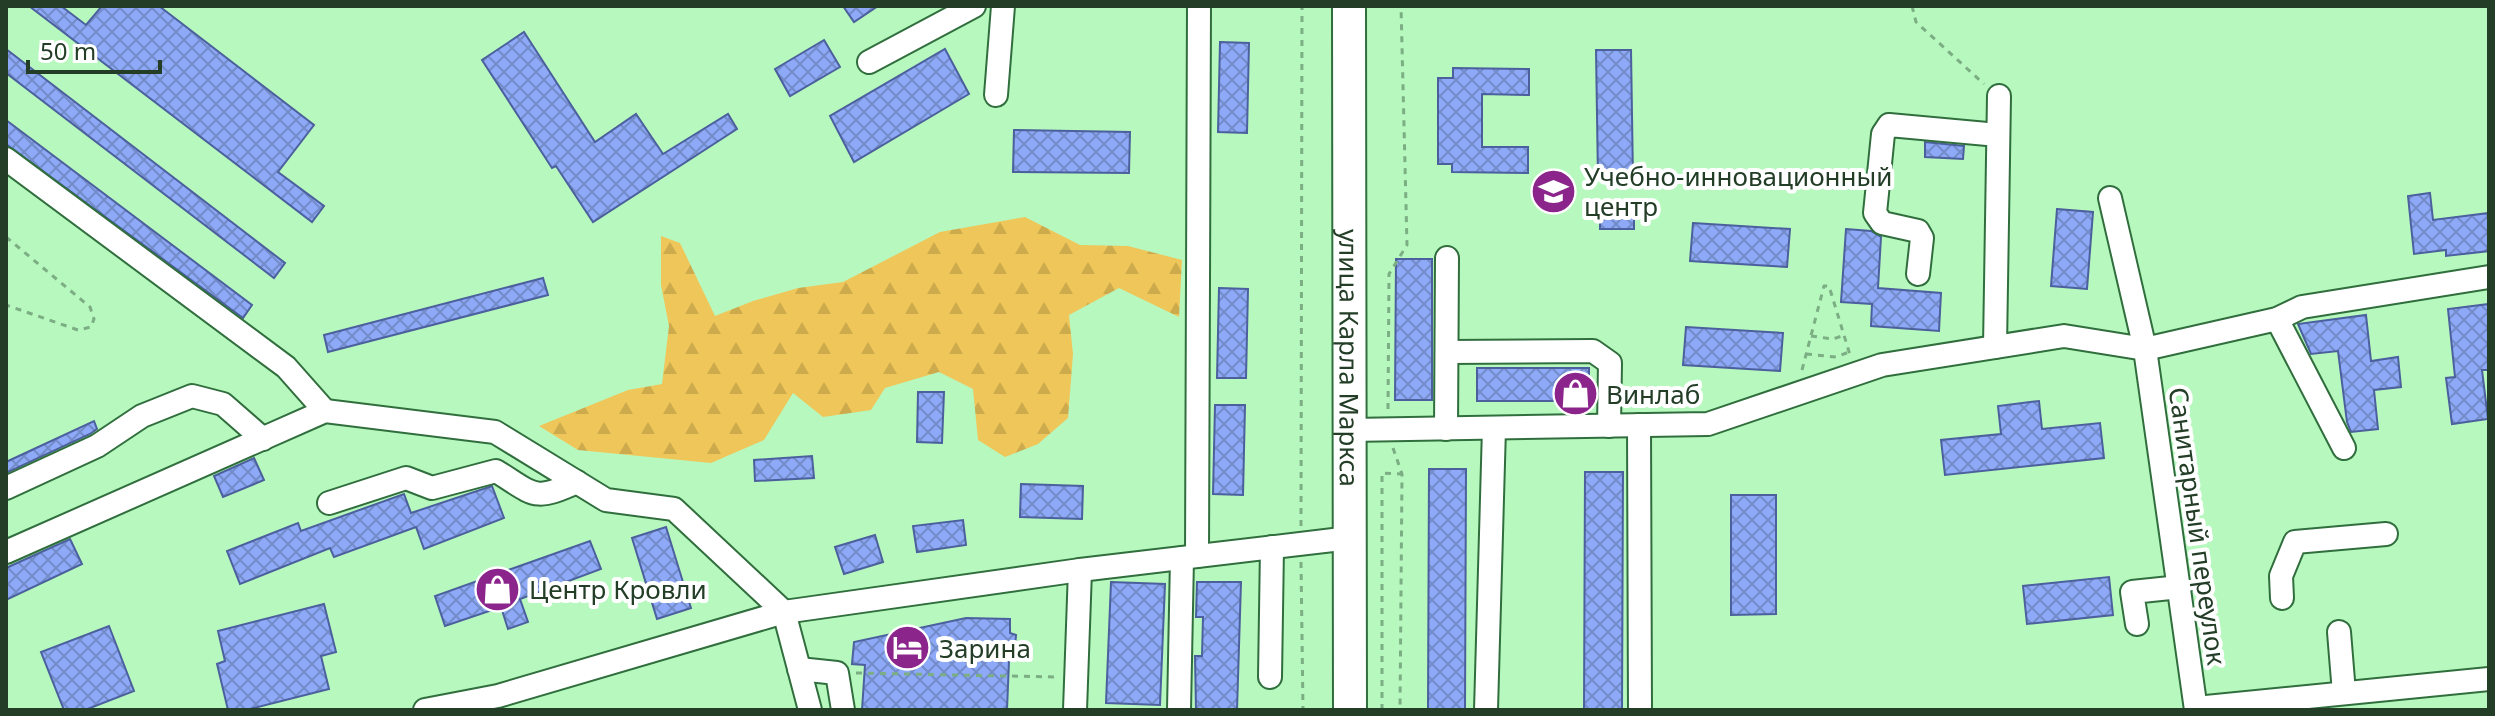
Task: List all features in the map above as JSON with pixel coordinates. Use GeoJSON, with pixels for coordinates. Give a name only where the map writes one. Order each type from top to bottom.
{"type":"FeatureCollection","features":[{"type":"Feature","properties":{"kind":"highway","name":"улица Карла Маркса"},"geometry":{"type":"LineString","coordinates":[[1349,6],[1350,710]]}},
{"type":"Feature","properties":{"kind":"street"},"geometry":{"type":"LineString","coordinates":[[869,62],[974,6]]}},
{"type":"Feature","properties":{"kind":"street"},"geometry":{"type":"LineString","coordinates":[[996,95],[1003,6]]}},
{"type":"Feature","properties":{"kind":"street"},"geometry":{"type":"LineString","coordinates":[[1179,710],[1190,557],[1199,6]]}},
{"type":"Feature","properties":{"kind":"street"},"geometry":{"type":"LineString","coordinates":[[1995,347],[1999,96]]}},
{"type":"Feature","properties":{"kind":"street"},"geometry":{"type":"LineString","coordinates":[[1918,274],[1922,238],[1918,231],[1882,223],[1875,213],[1883,134],[1889,125],[1998,135]]}},
{"type":"Feature","properties":{"kind":"street"},"geometry":{"type":"LineString","coordinates":[[6,159],[286,367],[325,411]]}},
{"type":"Feature","properties":{"kind":"street","name":"Санитарный переулок"},"geometry":{"type":"LineString","coordinates":[[2110,198],[2145,349],[2196,709]]}},
{"type":"Feature","properties":{"kind":"street"},"geometry":{"type":"LineString","coordinates":[[1446,429],[1447,258]]}},
{"type":"Feature","properties":{"kind":"street"},"geometry":{"type":"LineString","coordinates":[[1350,430],[1708,424],[1796,394],[1853,363],[1882,365],[2064,336],[2145,349],[2277,319],[2302,307],[2489,277]]}},
{"type":"Feature","properties":{"kind":"street"},"geometry":{"type":"LineString","coordinates":[[2277,319],[2344,448]]}},
{"type":"Feature","properties":{"kind":"street"},"geometry":{"type":"LineString","coordinates":[[1447,352],[1593,351],[1610,363],[1609,426]]}},
{"type":"Feature","properties":{"kind":"street"},"geometry":{"type":"LineString","coordinates":[[6,488],[97,446],[142,416],[192,396],[223,404],[263,439]]}},
{"type":"Feature","properties":{"kind":"street"},"geometry":{"type":"LineString","coordinates":[[6,552],[325,411],[495,432],[606,500],[674,509],[784,612],[810,710]]}},
{"type":"Feature","properties":{"kind":"street"},"geometry":{"type":"LineString","coordinates":[[1639,425],[1640,710]]}},
{"type":"Feature","properties":{"kind":"street"},"geometry":{"type":"LineString","coordinates":[[1486,710],[1494,428]]}},
{"type":"Feature","properties":{"kind":"street"},"geometry":{"type":"LineString","coordinates":[[329,503],[406,478],[432,488],[496,471],[534,495],[547,496],[577,482]]}},
{"type":"Feature","properties":{"kind":"street"},"geometry":{"type":"LineString","coordinates":[[2282,598],[2281,576],[2295,542],[2386,534]]}},
{"type":"Feature","properties":{"kind":"street"},"geometry":{"type":"LineString","coordinates":[[425,710],[498,696],[784,612],[1080,570],[1350,538]]}},
{"type":"Feature","properties":{"kind":"street"},"geometry":{"type":"LineString","coordinates":[[1270,677],[1272,547]]}},
{"type":"Feature","properties":{"kind":"street"},"geometry":{"type":"LineString","coordinates":[[1075,710],[1080,570]]}},
{"type":"Feature","properties":{"kind":"street"},"geometry":{"type":"LineString","coordinates":[[2137,624],[2132,592],[2180,587]]}},
{"type":"Feature","properties":{"kind":"street"},"geometry":{"type":"LineString","coordinates":[[2339,632],[2352,698]]}},
{"type":"Feature","properties":{"kind":"street"},"geometry":{"type":"LineString","coordinates":[[799,669],[837,673],[843,710]]}},
{"type":"Feature","properties":{"kind":"street"},"geometry":{"type":"LineString","coordinates":[[2196,709],[2352,698],[2489,679]]}},
{"type":"Feature","properties":{"kind":"path"},"geometry":{"type":"LineString","coordinates":[[1302,6],[1300,544],[1303,710]]}},
{"type":"Feature","properties":{"kind":"path"},"geometry":{"type":"LineString","coordinates":[[1400,710],[1402,474],[1388,430],[1389,274],[1407,245],[1401,6]]}},
{"type":"Feature","properties":{"kind":"path"},"geometry":{"type":"LineString","coordinates":[[1912,6],[1916,22],[1999,96]]}},
{"type":"Feature","properties":{"kind":"path"},"geometry":{"type":"LineString","coordinates":[[6,237],[90,307],[94,319],[91,327],[78,330],[6,305]]}},
{"type":"Feature","properties":{"kind":"path"},"geometry":{"type":"LineString","coordinates":[[1796,394],[1806,354],[1824,286],[1829,286],[1853,363],[1806,354]]}},
{"type":"Feature","properties":{"kind":"path"},"geometry":{"type":"LineString","coordinates":[[1811,336],[1833,339],[1845,335]]}},
{"type":"Feature","properties":{"kind":"path"},"geometry":{"type":"LineString","coordinates":[[1382,710],[1382,473],[1402,474]]}},
{"type":"Feature","properties":{"kind":"path"},"geometry":{"type":"LineString","coordinates":[[837,673],[1076,677]]}},
{"type":"Feature","properties":{"kind":"green space"},"geometry":{"type":"Polygon","coordinates":[[[1025,217],[1080,245],[1128,246],[1182,260],[1179,317],[1119,288],[1069,315],[1073,354],[1068,418],[1038,444],[1005,457],[978,440],[973,389],[939,372],[885,388],[871,410],[823,417],[793,393],[764,440],[711,463],[578,450],[539,426],[628,390],[662,384],[669,326],[661,285],[661,236],[680,243],[715,316],[798,288],[843,282],[940,232],[1025,217]]]}},
{"type":"Feature","properties":{"kind":"building"},"geometry":{"type":"Polygon","coordinates":[[[29,6],[61,6],[86,25],[102,6],[159,6],[314,125],[278,172],[324,206],[312,222],[29,6]]]}},
{"type":"Feature","properties":{"kind":"building"},"geometry":{"type":"Polygon","coordinates":[[[843,6],[878,6],[854,22],[843,6]]]}},
{"type":"Feature","properties":{"kind":"building"},"geometry":{"type":"Polygon","coordinates":[[[524,32],[595,142],[636,114],[663,154],[728,114],[737,129],[593,222],[556,166],[552,168],[482,60],[524,32]]]}},
{"type":"Feature","properties":{"kind":"building"},"geometry":{"type":"Polygon","coordinates":[[[824,40],[840,67],[790,96],[775,69],[824,40]]]}},
{"type":"Feature","properties":{"kind":"building"},"geometry":{"type":"Polygon","coordinates":[[[1220,42],[1249,43],[1247,133],[1218,132],[1220,42]]]}},
{"type":"Feature","properties":{"kind":"building"},"geometry":{"type":"Polygon","coordinates":[[[6,49],[285,263],[274,278],[6,73],[6,49]]]}},
{"type":"Feature","properties":{"kind":"building"},"geometry":{"type":"Polygon","coordinates":[[[945,49],[969,94],[854,162],[830,116],[945,49]]]}},
{"type":"Feature","properties":{"kind":"building"},"geometry":{"type":"Polygon","coordinates":[[[1596,50],[1631,50],[1633,179],[1598,180],[1596,50]]]}},
{"type":"Feature","properties":{"kind":"building"},"geometry":{"type":"Polygon","coordinates":[[[1453,68],[1529,69],[1529,95],[1482,94],[1482,147],[1528,147],[1528,173],[1452,172],[1452,164],[1438,164],[1438,78],[1453,78],[1453,68]]]}},
{"type":"Feature","properties":{"kind":"building"},"geometry":{"type":"Polygon","coordinates":[[[6,120],[252,305],[243,318],[6,144],[6,120]]]}},
{"type":"Feature","properties":{"kind":"building"},"geometry":{"type":"Polygon","coordinates":[[[1014,130],[1130,132],[1129,173],[1013,172],[1014,130]]]}},
{"type":"Feature","properties":{"kind":"building"},"geometry":{"type":"Polygon","coordinates":[[[1925,142],[1964,146],[1963,159],[1925,157],[1925,142]]]}},
{"type":"Feature","properties":{"kind":"building"},"geometry":{"type":"Polygon","coordinates":[[[2430,193],[2433,220],[2489,213],[2489,251],[2446,256],[2446,250],[2414,254],[2408,196],[2430,193]]]}},
{"type":"Feature","properties":{"kind":"building"},"geometry":{"type":"Polygon","coordinates":[[[2057,209],[2093,212],[2087,289],[2051,286],[2057,209]]]}},
{"type":"Feature","properties":{"kind":"building"},"geometry":{"type":"Polygon","coordinates":[[[1600,213],[1634,213],[1634,229],[1600,229],[1600,213]]]}},
{"type":"Feature","properties":{"kind":"building"},"geometry":{"type":"Polygon","coordinates":[[[1693,223],[1790,229],[1787,267],[1690,261],[1693,223]]]}},
{"type":"Feature","properties":{"kind":"building"},"geometry":{"type":"Polygon","coordinates":[[[1846,229],[1871,231],[1881,237],[1878,288],[1941,293],[1939,331],[1871,326],[1872,304],[1841,302],[1846,229]]]}},
{"type":"Feature","properties":{"kind":"building"},"geometry":{"type":"Polygon","coordinates":[[[1396,259],[1432,259],[1432,400],[1395,400],[1396,259]]]}},
{"type":"Feature","properties":{"kind":"building"},"geometry":{"type":"Polygon","coordinates":[[[543,278],[548,295],[328,352],[324,335],[543,278]]]}},
{"type":"Feature","properties":{"kind":"building"},"geometry":{"type":"Polygon","coordinates":[[[1219,288],[1248,289],[1246,378],[1217,378],[1219,288]]]}},
{"type":"Feature","properties":{"kind":"building"},"geometry":{"type":"Polygon","coordinates":[[[2489,304],[2489,370],[2482,370],[2488,419],[2452,424],[2446,378],[2455,377],[2448,309],[2489,304]]]}},
{"type":"Feature","properties":{"kind":"building"},"geometry":{"type":"Polygon","coordinates":[[[2366,315],[2371,361],[2398,357],[2401,387],[2374,390],[2378,429],[2351,432],[2338,351],[2311,354],[2298,324],[2366,315]]]}},
{"type":"Feature","properties":{"kind":"building"},"geometry":{"type":"Polygon","coordinates":[[[1686,327],[1783,333],[1780,371],[1683,365],[1686,327]]]}},
{"type":"Feature","properties":{"kind":"building"},"geometry":{"type":"Polygon","coordinates":[[[1477,368],[1589,368],[1589,401],[1477,401],[1477,368]]]}},
{"type":"Feature","properties":{"kind":"building"},"geometry":{"type":"Polygon","coordinates":[[[918,392],[944,392],[942,443],[917,442],[918,392]]]}},
{"type":"Feature","properties":{"kind":"building"},"geometry":{"type":"Polygon","coordinates":[[[2039,401],[2042,429],[2100,423],[2104,458],[1945,475],[1941,440],[2001,434],[1998,406],[2039,401]]]}},
{"type":"Feature","properties":{"kind":"building"},"geometry":{"type":"Polygon","coordinates":[[[1215,405],[1245,405],[1243,495],[1213,494],[1215,405]]]}},
{"type":"Feature","properties":{"kind":"building"},"geometry":{"type":"Polygon","coordinates":[[[94,421],[97,429],[90,434],[6,473],[6,462],[94,421]]]}},
{"type":"Feature","properties":{"kind":"building"},"geometry":{"type":"Polygon","coordinates":[[[812,456],[814,478],[755,481],[754,460],[812,456]]]}},
{"type":"Feature","properties":{"kind":"building"},"geometry":{"type":"Polygon","coordinates":[[[254,458],[264,480],[223,497],[214,476],[254,458]]]}},
{"type":"Feature","properties":{"kind":"building"},"geometry":{"type":"Polygon","coordinates":[[[1429,469],[1466,469],[1465,710],[1428,710],[1429,469]]]}},
{"type":"Feature","properties":{"kind":"building"},"geometry":{"type":"Polygon","coordinates":[[[1585,472],[1623,472],[1622,710],[1584,710],[1585,472]]]}},
{"type":"Feature","properties":{"kind":"building"},"geometry":{"type":"Polygon","coordinates":[[[1021,484],[1083,486],[1082,519],[1020,517],[1021,484]]]}},
{"type":"Feature","properties":{"kind":"building"},"geometry":{"type":"Polygon","coordinates":[[[492,486],[504,518],[424,549],[416,527],[334,557],[330,548],[240,584],[227,551],[298,523],[301,531],[404,494],[411,513],[492,486]]]}},
{"type":"Feature","properties":{"kind":"building"},"geometry":{"type":"Polygon","coordinates":[[[1731,495],[1776,495],[1776,614],[1731,615],[1731,495]]]}},
{"type":"Feature","properties":{"kind":"building"},"geometry":{"type":"Polygon","coordinates":[[[963,520],[966,545],[917,552],[913,526],[963,520]]]}},
{"type":"Feature","properties":{"kind":"building"},"geometry":{"type":"Polygon","coordinates":[[[666,527],[691,608],[657,619],[632,538],[666,527]]]}},
{"type":"Feature","properties":{"kind":"building"},"geometry":{"type":"Polygon","coordinates":[[[875,535],[883,562],[844,574],[835,547],[875,535]]]}},
{"type":"Feature","properties":{"kind":"building"},"geometry":{"type":"Polygon","coordinates":[[[70,539],[82,564],[6,600],[6,568],[70,539]]]}},
{"type":"Feature","properties":{"kind":"building"},"geometry":{"type":"Polygon","coordinates":[[[590,541],[601,569],[520,599],[528,622],[508,629],[501,607],[445,626],[435,596],[590,541]]]}},
{"type":"Feature","properties":{"kind":"building"},"geometry":{"type":"Polygon","coordinates":[[[2109,577],[2113,615],[2027,624],[2023,586],[2109,577]]]}},
{"type":"Feature","properties":{"kind":"building"},"geometry":{"type":"Polygon","coordinates":[[[1111,582],[1165,584],[1160,705],[1106,703],[1111,582]]]}},
{"type":"Feature","properties":{"kind":"building"},"geometry":{"type":"Polygon","coordinates":[[[1197,582],[1241,582],[1237,710],[1196,710],[1195,656],[1202,656],[1203,617],[1196,617],[1197,582]]]}},
{"type":"Feature","properties":{"kind":"building"},"geometry":{"type":"Polygon","coordinates":[[[324,604],[336,652],[321,656],[329,689],[246,710],[228,710],[217,664],[225,661],[218,631],[324,604]]]}},
{"type":"Feature","properties":{"kind":"building"},"geometry":{"type":"Polygon","coordinates":[[[966,618],[1010,619],[1010,633],[1016,635],[1014,660],[1009,661],[1007,710],[862,710],[865,665],[852,664],[854,642],[966,618]]]}},
{"type":"Feature","properties":{"kind":"building"},"geometry":{"type":"Polygon","coordinates":[[[109,626],[134,691],[85,710],[64,710],[41,652],[109,626]]]}},
{"type":"Feature","properties":{"kind":"place","name":"Учебно-инновационный центр"},"geometry":{"type":"Point","coordinates":[1553,191]}},
{"type":"Feature","properties":{"kind":"place","name":"Винлаб"},"geometry":{"type":"Point","coordinates":[1575,394]}},
{"type":"Feature","properties":{"kind":"place","name":"Центр Кровли"},"geometry":{"type":"Point","coordinates":[498,589]}},
{"type":"Feature","properties":{"kind":"place","name":"Зарина"},"geometry":{"type":"Point","coordinates":[908,648]}}]}
